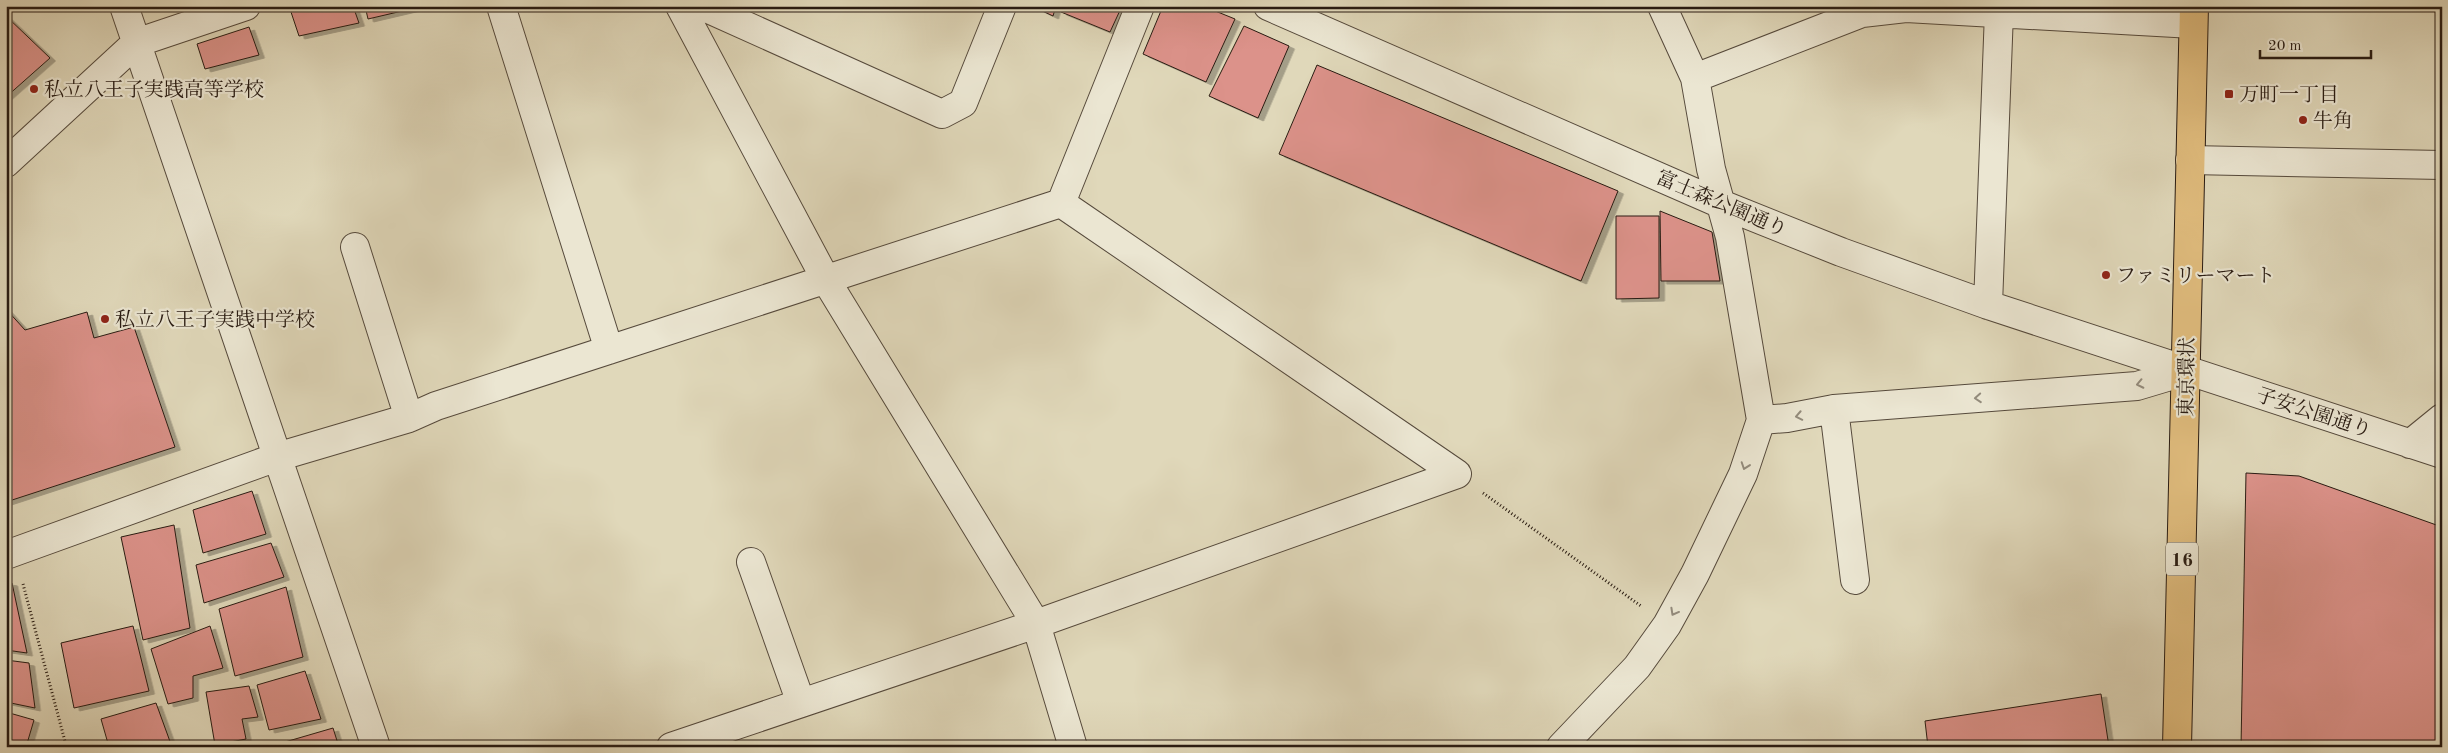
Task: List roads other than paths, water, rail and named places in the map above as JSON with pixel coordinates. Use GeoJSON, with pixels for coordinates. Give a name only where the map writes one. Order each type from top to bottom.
{"type":"FeatureCollection","features":[{"type":"Feature","properties":{"kind":"highway","name":"東京環状"},"geometry":{"type":"LineString","coordinates":[[2177,747],[2193,15]]}},
{"type":"Feature","properties":{"kind":"street"},"geometry":{"type":"LineString","coordinates":[[124,6],[376,747]]}},
{"type":"Feature","properties":{"kind":"street"},"geometry":{"type":"LineString","coordinates":[[6,163],[136,43],[246,6]]}},
{"type":"Feature","properties":{"kind":"street"},"geometry":{"type":"LineString","coordinates":[[501,6],[609,350]]}},
{"type":"Feature","properties":{"kind":"street"},"geometry":{"type":"LineString","coordinates":[[680,6],[826,280],[1036,624],[1073,747]]}},
{"type":"Feature","properties":{"kind":"street"},"geometry":{"type":"LineString","coordinates":[[702,6],[942,114],[963,103],[1002,6]]}},
{"type":"Feature","properties":{"kind":"street"},"geometry":{"type":"LineString","coordinates":[[1062,203],[1140,6]]}},
{"type":"Feature","properties":{"kind":"street","name":"富士森公園通り"},"geometry":{"type":"LineString","coordinates":[[1268,6],[1721,204],[1841,252],[1988,305],[2186,371]]}},
{"type":"Feature","properties":{"kind":"street"},"geometry":{"type":"LineString","coordinates":[[1561,747],[1637,667],[1667,625],[1695,574],[1743,474],[1761,420],[1730,237],[1711,169],[1695,78],[1662,6]]}},
{"type":"Feature","properties":{"kind":"street"},"geometry":{"type":"LineString","coordinates":[[1695,78],[1862,13],[1906,7],[1999,12],[2193,15]]}},
{"type":"Feature","properties":{"kind":"street"},"geometry":{"type":"LineString","coordinates":[[1988,305],[1999,12]]}},
{"type":"Feature","properties":{"kind":"street"},"geometry":{"type":"LineString","coordinates":[[2190,160],[2442,165]]}},
{"type":"Feature","properties":{"kind":"street"},"geometry":{"type":"LineString","coordinates":[[11,553],[277,458],[410,418],[436,406],[1062,203]]}},
{"type":"Feature","properties":{"kind":"street"},"geometry":{"type":"LineString","coordinates":[[671,747],[1036,624],[1456,474],[1062,203]]}},
{"type":"Feature","properties":{"kind":"street"},"geometry":{"type":"LineString","coordinates":[[355,247],[410,418]]}},
{"type":"Feature","properties":{"kind":"street"},"geometry":{"type":"LineString","coordinates":[[1761,420],[1834,409],[2137,386],[2186,371]]}},
{"type":"Feature","properties":{"kind":"street","name":"子安公園通り"},"geometry":{"type":"LineString","coordinates":[[2186,371],[2442,454]]}},
{"type":"Feature","properties":{"kind":"street"},"geometry":{"type":"LineString","coordinates":[[1834,409],[1855,580]]}},
{"type":"Feature","properties":{"kind":"street"},"geometry":{"type":"LineString","coordinates":[[2410,444],[2442,418]]}},
{"type":"Feature","properties":{"kind":"street"},"geometry":{"type":"LineString","coordinates":[[751,562],[801,703]]}},
{"type":"Feature","properties":{"kind":"place","name":"私立八王子実践高等学校"},"geometry":{"type":"Point","coordinates":[34,89]}},
{"type":"Feature","properties":{"kind":"place","name":"万町一丁目"},"geometry":{"type":"Point","coordinates":[2229,94]}},
{"type":"Feature","properties":{"kind":"place","name":"牛角"},"geometry":{"type":"Point","coordinates":[2303,120]}},
{"type":"Feature","properties":{"kind":"place","name":"ファミリーマート"},"geometry":{"type":"Point","coordinates":[2106,275]}},
{"type":"Feature","properties":{"kind":"place","name":"私立八王子実践中学校"},"geometry":{"type":"Point","coordinates":[105,319]}}]}
